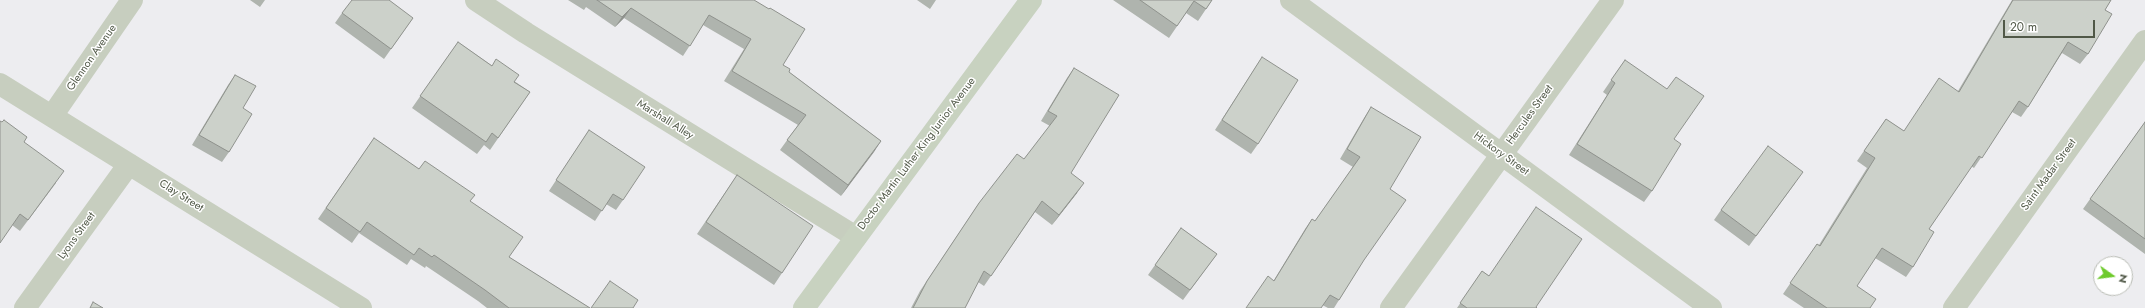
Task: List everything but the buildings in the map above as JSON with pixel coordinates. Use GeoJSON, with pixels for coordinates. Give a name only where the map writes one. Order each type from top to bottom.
{"type":"FeatureCollection","features":[{"type":"Feature","properties":{"kind":"main road","name":"Doctor Martin Luther King Junior Avenue"},"geometry":{"type":"LineString","coordinates":[[804,308],[1031,0]]}},
{"type":"Feature","properties":{"kind":"street","name":"Glennon Avenue"},"geometry":{"type":"LineString","coordinates":[[52,116],[132,0]]}},
{"type":"Feature","properties":{"kind":"street","name":"Marshall Alley"},"geometry":{"type":"LineString","coordinates":[[476,0],[526,34],[856,237]]}},
{"type":"Feature","properties":{"kind":"street","name":"Hickory Street"},"geometry":{"type":"LineString","coordinates":[[1291,0],[1711,308]]}},
{"type":"Feature","properties":{"kind":"street","name":"Hercules Street"},"geometry":{"type":"LineString","coordinates":[[1391,308],[1613,0]]}},
{"type":"Feature","properties":{"kind":"street","name":"Saint Madar Street"},"geometry":{"type":"LineString","coordinates":[[1954,308],[2145,41]]}},
{"type":"Feature","properties":{"kind":"street","name":"Clay Street"},"geometry":{"type":"LineString","coordinates":[[0,84],[361,308]]}},
{"type":"Feature","properties":{"kind":"street","name":"Lyons Street"},"geometry":{"type":"LineString","coordinates":[[25,308],[129,164]]}}]}
